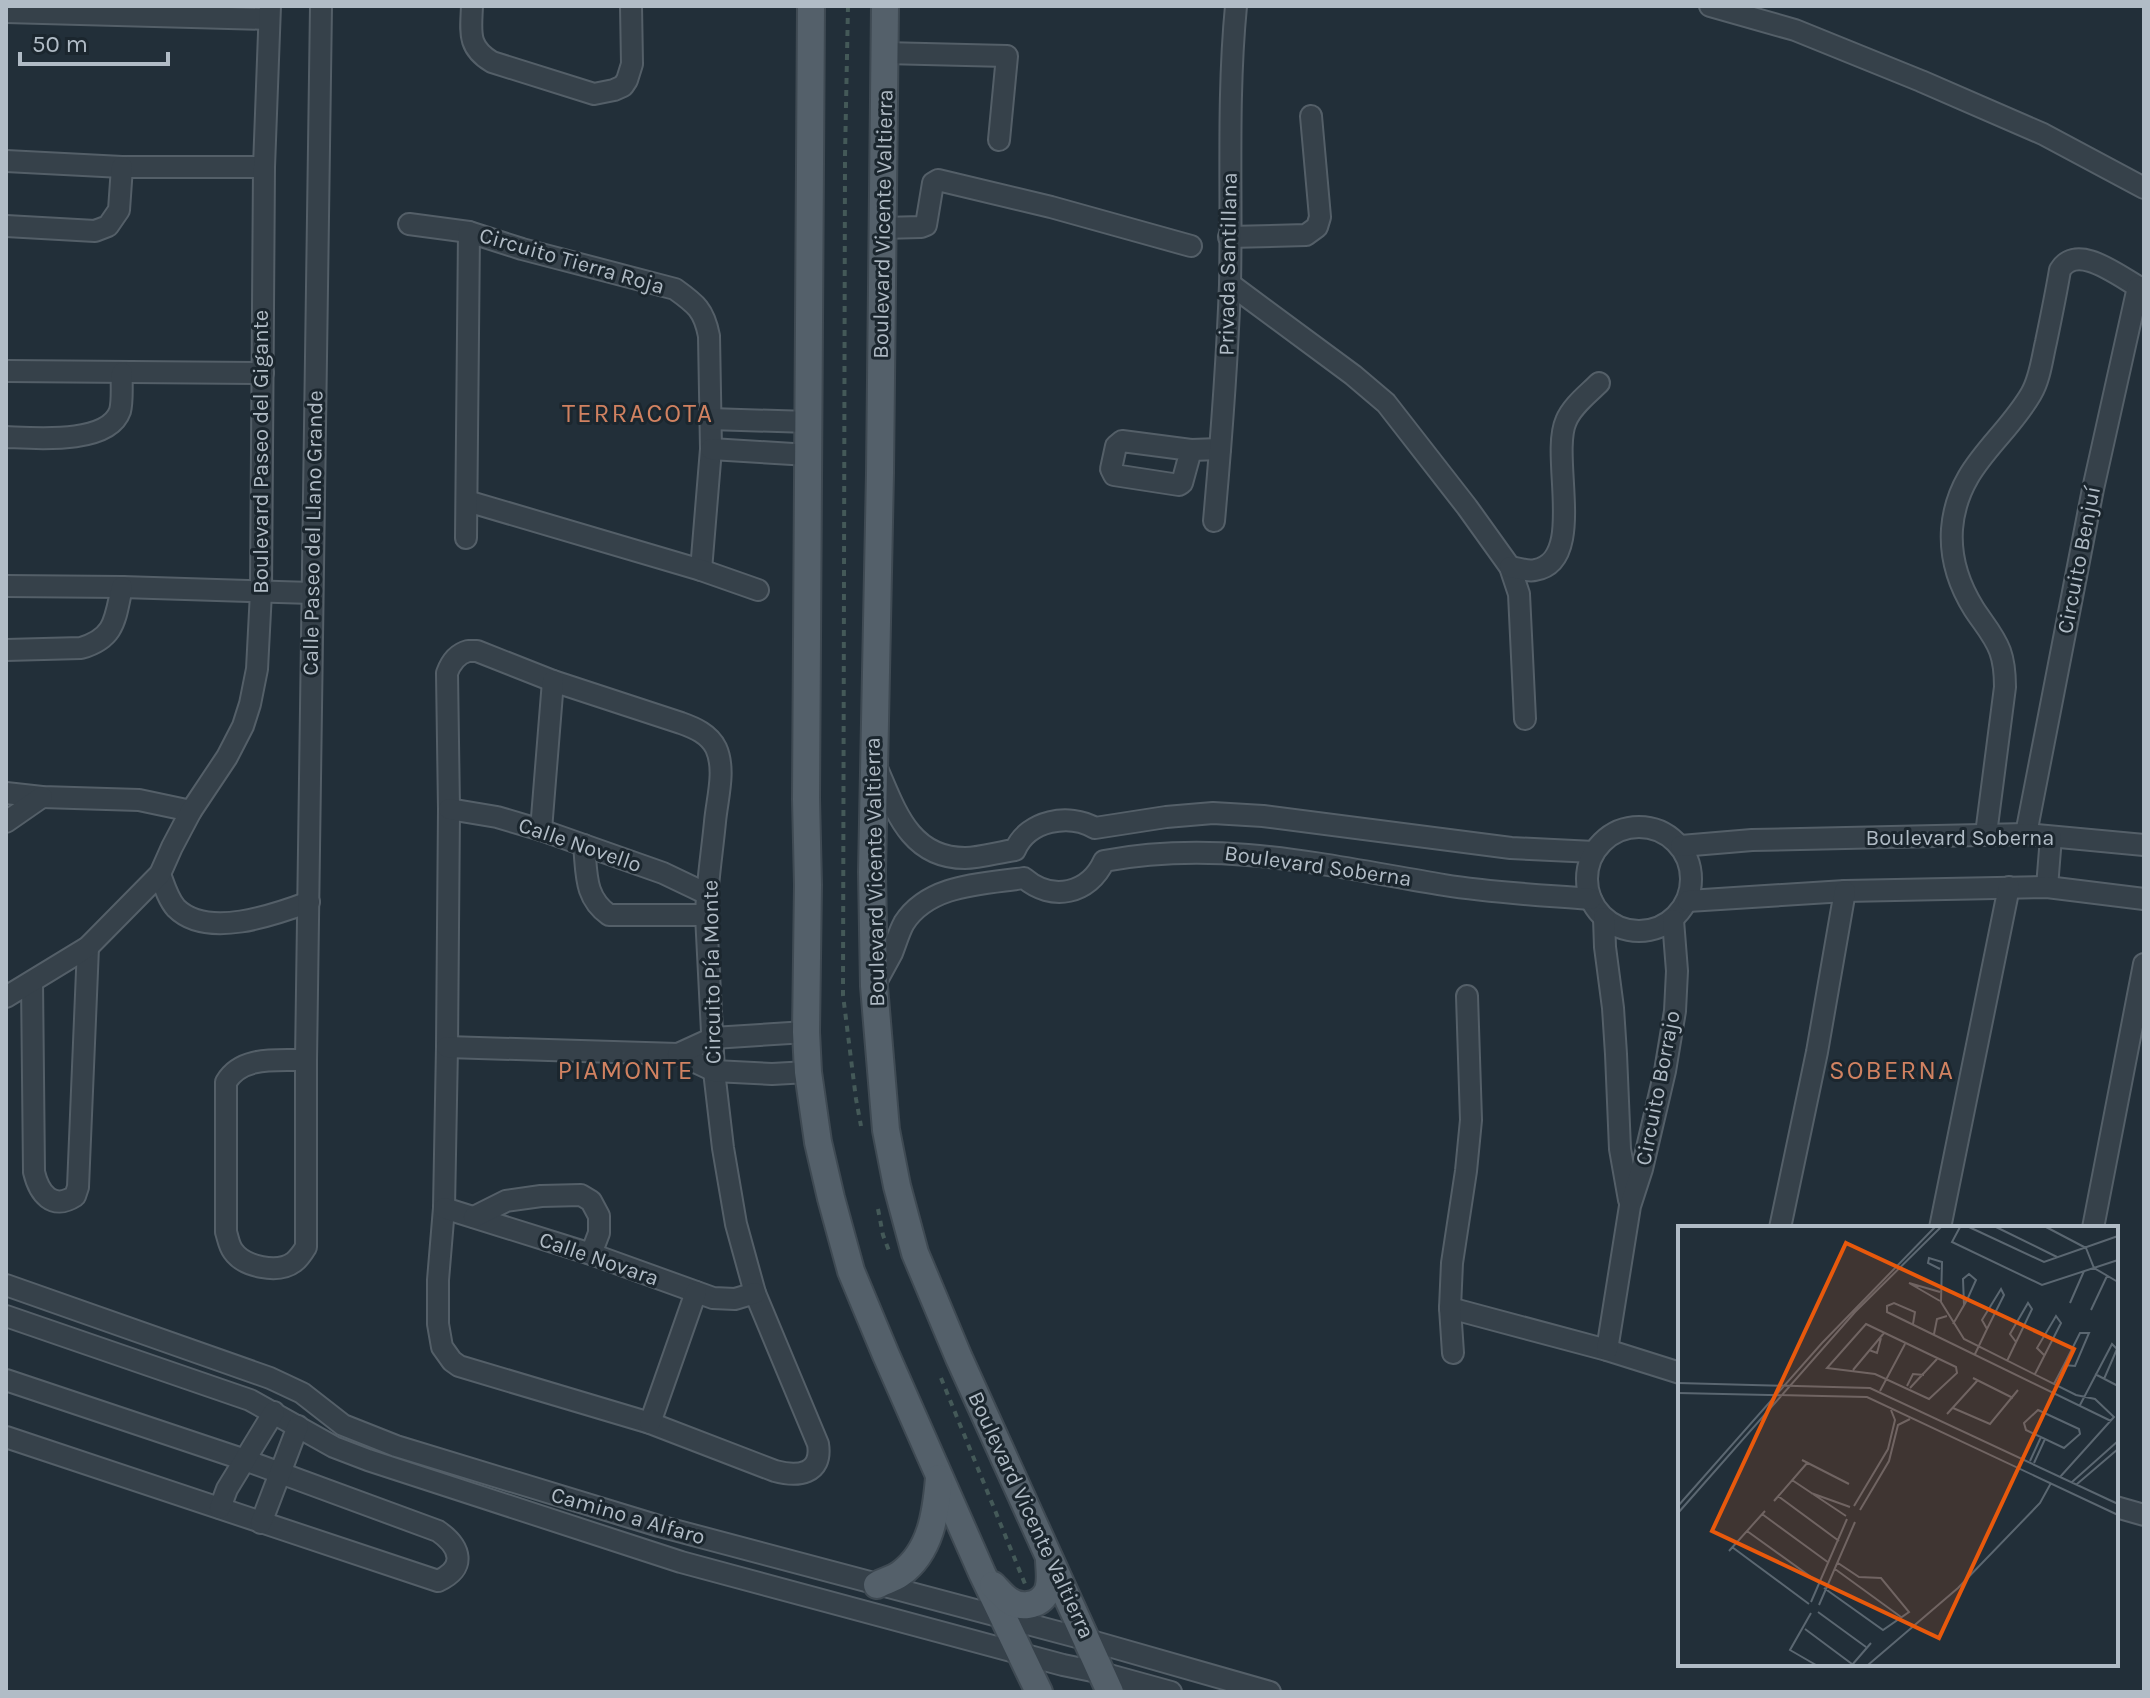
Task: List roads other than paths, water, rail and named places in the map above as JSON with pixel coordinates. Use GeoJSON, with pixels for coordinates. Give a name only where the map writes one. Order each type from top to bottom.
{"type":"FeatureCollection","features":[{"type":"Feature","properties":{"kind":"main road"},"geometry":{"type":"LineString","coordinates":[[811,6],[808,1072],[818,1142],[851,1271],[982,1573],[1039,1692]]}},
{"type":"Feature","properties":{"kind":"main road","name":"Boulevard Vicente Valtierra"},"geometry":{"type":"LineString","coordinates":[[885,6],[880,473],[873,761],[874,986],[886,1130],[915,1253],[1106,1682]]}},
{"type":"Feature","properties":{"kind":"main road"},"geometry":{"type":"LineString","coordinates":[[877,1585],[899,1575],[914,1560],[929,1536],[937,1509],[939,1474]]}},
{"type":"Feature","properties":{"kind":"main road"},"geometry":{"type":"LineString","coordinates":[[982,1573],[1008,1601],[1021,1606],[1033,1605],[1046,1595],[1050,1582],[1049,1558]]}},
{"type":"Feature","properties":{"kind":"street","name":"Calle Paseo del Llano Grande"},"geometry":{"type":"LineString","coordinates":[[306,1060],[254,1062],[236,1070],[226,1082],[226,1232],[234,1253],[245,1261],[266,1267],[282,1268],[295,1261],[306,1247],[321,6]]}},
{"type":"Feature","properties":{"kind":"street"},"geometry":{"type":"LineString","coordinates":[[472,6],[472,40],[481,56],[594,94],[614,90],[627,80],[632,64],[631,6]]}},
{"type":"Feature","properties":{"kind":"street","name":"Privada Santillana"},"geometry":{"type":"LineString","coordinates":[[1214,521],[1230,284],[1230,157],[1236,6]]}},
{"type":"Feature","properties":{"kind":"street"},"geometry":{"type":"LineString","coordinates":[[1710,6],[1795,30],[1921,81],[2043,134],[2144,188]]}},
{"type":"Feature","properties":{"kind":"street"},"geometry":{"type":"LineString","coordinates":[[6,12],[270,12]]}},
{"type":"Feature","properties":{"kind":"street","name":"Boulevard Paseo del Gigante"},"geometry":{"type":"LineString","coordinates":[[32,982],[88,947],[160,874],[191,811],[227,757],[250,704],[257,669],[261,592],[264,167],[270,12]]}},
{"type":"Feature","properties":{"kind":"street"},"geometry":{"type":"LineString","coordinates":[[884,53],[1007,56],[999,140]]}},
{"type":"Feature","properties":{"kind":"street"},"geometry":{"type":"LineString","coordinates":[[1229,237],[1306,235],[1317,227],[1320,217],[1311,116]]}},
{"type":"Feature","properties":{"kind":"street"},"geometry":{"type":"LineString","coordinates":[[6,161],[122,167],[264,167]]}},
{"type":"Feature","properties":{"kind":"street"},"geometry":{"type":"LineString","coordinates":[[6,226],[95,231],[108,226],[119,210],[122,167]]}},
{"type":"Feature","properties":{"kind":"street"},"geometry":{"type":"LineString","coordinates":[[882,228],[926,225],[933,183],[938,180],[1191,246]]}},
{"type":"Feature","properties":{"kind":"street","name":"Circuito Tierra Roja"},"geometry":{"type":"LineString","coordinates":[[409,224],[469,232],[675,289],[695,303],[705,318],[709,336],[711,449],[701,570]]}},
{"type":"Feature","properties":{"kind":"street","name":"Circuito Tierra Roja"},"geometry":{"type":"LineString","coordinates":[[466,538],[469,232]]}},
{"type":"Feature","properties":{"kind":"street","name":"Circuito Benjuí"},"geometry":{"type":"LineString","coordinates":[[1986,834],[2005,687],[2004,664],[1999,649],[1957,576],[1952,528],[1965,482],[1985,451],[2032,393],[2040,370],[2060,270],[2074,259],[2088,259],[2141,289],[2093,489],[2026,834]]}},
{"type":"Feature","properties":{"kind":"street"},"geometry":{"type":"LineString","coordinates":[[1230,284],[1343,367],[1386,403],[1510,567],[1519,594],[1525,719]]}},
{"type":"Feature","properties":{"kind":"street"},"geometry":{"type":"LineString","coordinates":[[6,371],[263,373]]}},
{"type":"Feature","properties":{"kind":"street"},"geometry":{"type":"LineString","coordinates":[[6,437],[59,438],[86,435],[102,429],[114,422],[120,410],[122,373]]}},
{"type":"Feature","properties":{"kind":"street"},"geometry":{"type":"LineString","coordinates":[[1510,567],[1533,571],[1548,565],[1559,553],[1564,536],[1562,438],[1566,420],[1599,383]]}},
{"type":"Feature","properties":{"kind":"street"},"geometry":{"type":"LineString","coordinates":[[710,419],[809,422]]}},
{"type":"Feature","properties":{"kind":"street"},"geometry":{"type":"LineString","coordinates":[[711,449],[809,455]]}},
{"type":"Feature","properties":{"kind":"street"},"geometry":{"type":"LineString","coordinates":[[1191,450],[1220,449]]}},
{"type":"Feature","properties":{"kind":"street"},"geometry":{"type":"LineString","coordinates":[[467,501],[701,570],[758,590]]}},
{"type":"Feature","properties":{"kind":"street"},"geometry":{"type":"LineString","coordinates":[[6,586],[312,593]]}},
{"type":"Feature","properties":{"kind":"street"},"geometry":{"type":"LineString","coordinates":[[6,650],[93,645],[112,630],[122,587]]}},
{"type":"Feature","properties":{"kind":"street","name":"Circuito Pía Monte"},"geometry":{"type":"LineString","coordinates":[[477,651],[553,681],[696,729],[715,746],[721,769],[706,915],[714,1071],[723,1148],[736,1224],[755,1293],[818,1444],[819,1456],[812,1467],[801,1474],[775,1471],[650,1423],[459,1366],[442,1347],[438,1324],[438,1280],[444,1208],[447,1047],[447,673],[461,653],[477,651]]}},
{"type":"Feature","properties":{"kind":"street"},"geometry":{"type":"LineString","coordinates":[[541,830],[553,681]]}},
{"type":"Feature","properties":{"kind":"street"},"geometry":{"type":"LineString","coordinates":[[873,761],[898,815],[915,840],[947,856],[968,858],[1015,850],[1024,878],[1046,891],[1063,892],[1091,882],[1099,873],[1104,851],[1095,828]]}},
{"type":"Feature","properties":{"kind":"street"},"geometry":{"type":"LineString","coordinates":[[6,793],[139,800],[191,811]]}},
{"type":"Feature","properties":{"kind":"street"},"geometry":{"type":"LineString","coordinates":[[6,822],[42,797]]}},
{"type":"Feature","properties":{"kind":"street","name":"Calle Novello"},"geometry":{"type":"LineString","coordinates":[[449,809],[497,817],[541,830],[663,873],[707,894]]}},
{"type":"Feature","properties":{"kind":"street","name":"Boulevard Soberna"},"geometry":{"type":"LineString","coordinates":[[1015,850],[1026,834],[1050,822],[1069,819],[1095,828],[1213,813],[1511,848],[1594,852]]}},
{"type":"Feature","properties":{"kind":"street"},"geometry":{"type":"LineString","coordinates":[[1635,826],[1652,827],[1668,834],[1681,846],[1690,863],[1692,882],[1688,901],[1673,920],[1657,929],[1638,932],[1620,928],[1604,918],[1591,899],[1587,883],[1588,867],[1594,852],[1605,839],[1619,830],[1635,826]]}},
{"type":"Feature","properties":{"kind":"street","name":"Boulevard Soberna"},"geometry":{"type":"LineString","coordinates":[[1681,846],[1752,840],[1986,834],[2026,834],[2144,845]]}},
{"type":"Feature","properties":{"kind":"street"},"geometry":{"type":"LineString","coordinates":[[2047,887],[2051,837]]}},
{"type":"Feature","properties":{"kind":"street"},"geometry":{"type":"LineString","coordinates":[[584,845],[589,893],[597,906],[609,915],[706,915]]}},
{"type":"Feature","properties":{"kind":"street","name":"Boulevard Soberna"},"geometry":{"type":"LineString","coordinates":[[1104,861],[1138,854],[1262,854],[1446,885],[1591,899]]}},
{"type":"Feature","properties":{"kind":"street"},"geometry":{"type":"LineString","coordinates":[[160,874],[167,894],[176,907],[190,918],[208,923],[255,919],[309,902]]}},
{"type":"Feature","properties":{"kind":"street"},"geometry":{"type":"LineString","coordinates":[[874,986],[904,924],[920,905],[961,887],[1024,878]]}},
{"type":"Feature","properties":{"kind":"street"},"geometry":{"type":"LineString","coordinates":[[1688,901],[1845,891],[2009,887],[2047,887],[2144,899]]}},
{"type":"Feature","properties":{"kind":"street"},"geometry":{"type":"LineString","coordinates":[[1940,1226],[2009,887]]}},
{"type":"Feature","properties":{"kind":"street"},"geometry":{"type":"LineString","coordinates":[[1780,1226],[1817,1052],[1845,891]]}},
{"type":"Feature","properties":{"kind":"street","name":"Circuito Borrajo"},"geometry":{"type":"LineString","coordinates":[[1604,918],[1613,1008],[1620,1149],[1630,1206]]}},
{"type":"Feature","properties":{"kind":"street","name":"Circuito Borrajo"},"geometry":{"type":"LineString","coordinates":[[1607,1350],[1630,1206],[1665,1071],[1675,1011],[1677,971],[1673,920]]}},
{"type":"Feature","properties":{"kind":"street"},"geometry":{"type":"LineString","coordinates":[[6,997],[32,982],[34,1172],[37,1184],[47,1198],[64,1202],[75,1196],[78,1187],[88,947]]}},
{"type":"Feature","properties":{"kind":"street"},"geometry":{"type":"LineString","coordinates":[[2093,1226],[2144,964]]}},
{"type":"Feature","properties":{"kind":"street"},"geometry":{"type":"LineString","coordinates":[[1453,1353],[1450,1308],[1452,1263],[1471,1120],[1467,996]]}},
{"type":"Feature","properties":{"kind":"street"},"geometry":{"type":"LineString","coordinates":[[678,1054],[713,1038],[806,1032]]}},
{"type":"Feature","properties":{"kind":"street"},"geometry":{"type":"LineString","coordinates":[[447,1047],[678,1054],[714,1071],[808,1072]]}},
{"type":"Feature","properties":{"kind":"street"},"geometry":{"type":"LineString","coordinates":[[474,1217],[506,1201],[581,1195],[591,1201],[599,1216],[599,1233],[591,1254]]}},
{"type":"Feature","properties":{"kind":"street","name":"Calle Novara"},"geometry":{"type":"LineString","coordinates":[[444,1208],[591,1254],[696,1292],[724,1299],[755,1293]]}},
{"type":"Feature","properties":{"kind":"street","name":"Camino a Alfaro"},"geometry":{"type":"LineString","coordinates":[[6,1285],[270,1378],[302,1393],[343,1425],[396,1446],[659,1526],[1088,1640],[1270,1692]]}},
{"type":"Feature","properties":{"kind":"street"},"geometry":{"type":"LineString","coordinates":[[650,1423],[696,1292]]}},
{"type":"Feature","properties":{"kind":"street"},"geometry":{"type":"LineString","coordinates":[[1450,1308],[1678,1372]]}},
{"type":"Feature","properties":{"kind":"street","name":"Camino a Alfaro"},"geometry":{"type":"LineString","coordinates":[[6,1316],[221,1388],[274,1412],[334,1447],[368,1460],[652,1553],[1063,1665],[1106,1682],[1171,1692]]}},
{"type":"Feature","properties":{"kind":"street"},"geometry":{"type":"LineString","coordinates":[[6,1380],[245,1460],[438,1531],[456,1549],[458,1558],[455,1569],[438,1581],[6,1437]]}},
{"type":"Feature","properties":{"kind":"street"},"geometry":{"type":"LineString","coordinates":[[220,1508],[227,1489],[274,1412]]}},
{"type":"Feature","properties":{"kind":"street"},"geometry":{"type":"LineString","coordinates":[[261,1523],[298,1426]]}},
{"type":"Feature","properties":{"kind":"street"},"geometry":{"type":"LineString","coordinates":[[2118,1508],[2144,1515]]}},
{"type":"Feature","properties":{"kind":"street"},"geometry":{"type":"LineString","coordinates":[[652,1553],[659,1526]]}},
{"type":"Feature","properties":{"kind":"district","name":"TERRACOTA"},"geometry":{"type":"Point","coordinates":[638,413]}},
{"type":"Feature","properties":{"kind":"district","name":"PIAMONTE"},"geometry":{"type":"Point","coordinates":[626,1070]}},
{"type":"Feature","properties":{"kind":"district","name":"SOBERNA"},"geometry":{"type":"Point","coordinates":[1892,1070]}}]}
